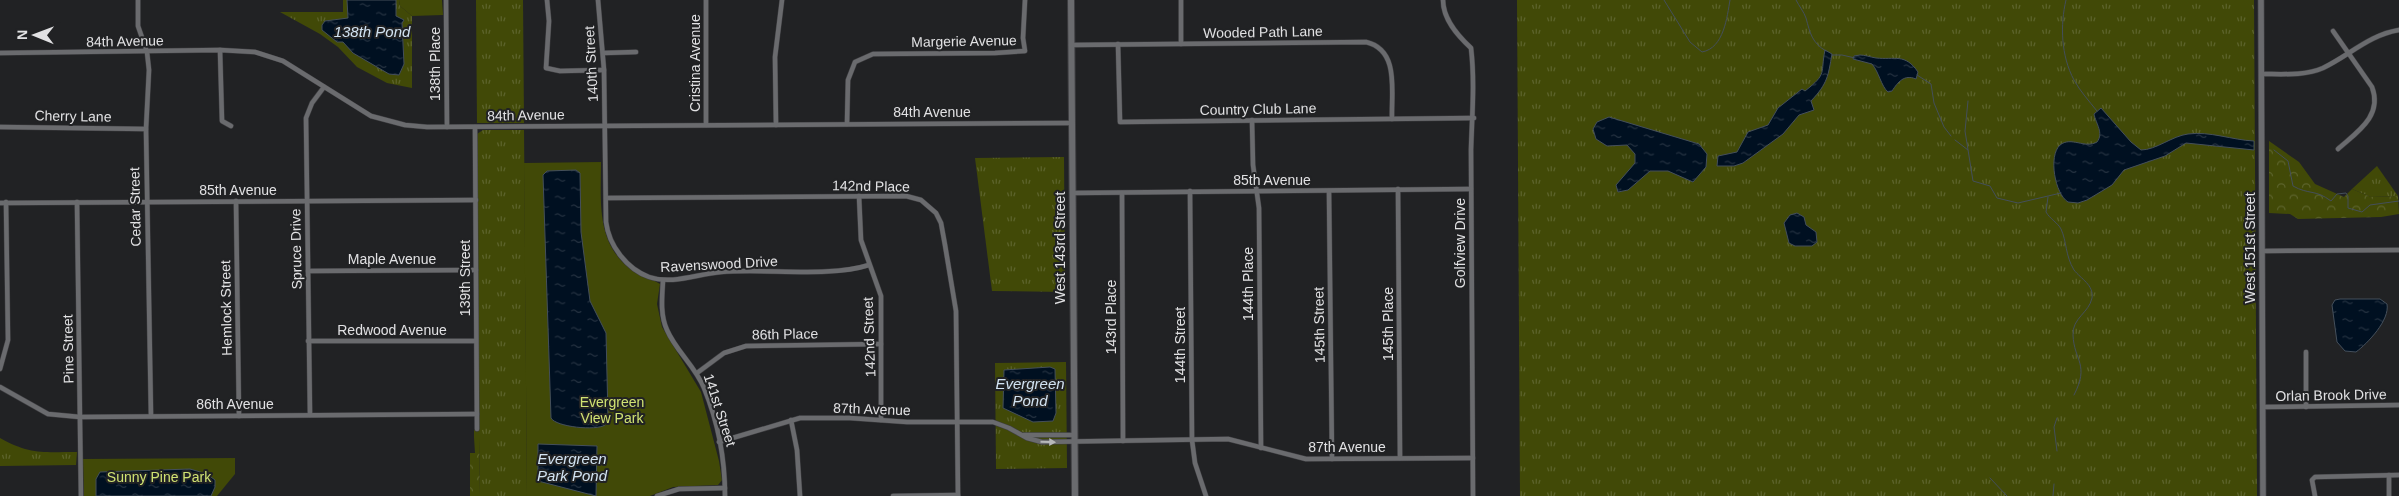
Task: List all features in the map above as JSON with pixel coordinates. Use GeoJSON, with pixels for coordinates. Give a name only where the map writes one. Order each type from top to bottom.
{"type":"FeatureCollection","features":[{"type":"Feature","properties":{"kind":"main road","name":"West 143rd Street"},"geometry":{"type":"LineString","coordinates":[[1071,0],[1074,496]]}},
{"type":"Feature","properties":{"kind":"street","name":"Cedar Street"},"geometry":{"type":"LineString","coordinates":[[138,0],[138,26],[147,52],[149,70],[146,129],[146,202],[151,416]]}},
{"type":"Feature","properties":{"kind":"street","name":"138th Place"},"geometry":{"type":"LineString","coordinates":[[446,0],[446,127]]}},
{"type":"Feature","properties":{"kind":"street"},"geometry":{"type":"LineString","coordinates":[[547,0],[549,21],[546,68],[560,71],[604,70]]}},
{"type":"Feature","properties":{"kind":"street","name":"140th Street"},"geometry":{"type":"LineString","coordinates":[[598,0],[604,70],[605,126]]}},
{"type":"Feature","properties":{"kind":"street","name":"Cristina Avenue"},"geometry":{"type":"LineString","coordinates":[[706,0],[706,125]]}},
{"type":"Feature","properties":{"kind":"street"},"geometry":{"type":"LineString","coordinates":[[776,125],[776,49],[782,0]]}},
{"type":"Feature","properties":{"kind":"street","name":"Margerie Avenue"},"geometry":{"type":"LineString","coordinates":[[847,124],[848,80],[855,62],[873,54],[1025,51],[1023,38],[1025,0]]}},
{"type":"Feature","properties":{"kind":"street"},"geometry":{"type":"LineString","coordinates":[[1181,0],[1181,44]]}},
{"type":"Feature","properties":{"kind":"street","name":"Golfview Drive"},"geometry":{"type":"LineString","coordinates":[[1443,0],[1446,17],[1461,38],[1471,48],[1474,118],[1471,142],[1473,496]]}},
{"type":"Feature","properties":{"kind":"street","name":"West 151st Street"},"geometry":{"type":"LineString","coordinates":[[2261,0],[2264,496]]}},
{"type":"Feature","properties":{"kind":"street"},"geometry":{"type":"LineString","coordinates":[[2262,74],[2314,70],[2348,53],[2369,39],[2399,30]]}},
{"type":"Feature","properties":{"kind":"street"},"geometry":{"type":"LineString","coordinates":[[2333,31],[2372,87],[2376,104],[2366,124],[2338,149]]}},
{"type":"Feature","properties":{"kind":"street","name":"Wooded Path Lane"},"geometry":{"type":"LineString","coordinates":[[1071,45],[1370,43],[1384,51],[1390,62],[1392,119]]}},
{"type":"Feature","properties":{"kind":"street","name":"Country Club Lane"},"geometry":{"type":"LineString","coordinates":[[1118,44],[1120,122],[1474,118]]}},
{"type":"Feature","properties":{"kind":"street","name":"84th Avenue"},"geometry":{"type":"LineString","coordinates":[[0,53],[220,50],[255,52],[283,62],[371,116],[417,126],[1072,123]]}},
{"type":"Feature","properties":{"kind":"street"},"geometry":{"type":"LineString","coordinates":[[220,50],[222,121],[231,126]]}},
{"type":"Feature","properties":{"kind":"street"},"geometry":{"type":"LineString","coordinates":[[603,53],[636,52]]}},
{"type":"Feature","properties":{"kind":"street","name":"Spruce Drive"},"geometry":{"type":"LineString","coordinates":[[310,415],[306,118],[312,103],[324,87]]}},
{"type":"Feature","properties":{"kind":"street","name":"144th Place"},"geometry":{"type":"LineString","coordinates":[[1252,120],[1256,191],[1259,208],[1261,448]]}},
{"type":"Feature","properties":{"kind":"street","name":"Ravenswood Drive"},"geometry":{"type":"LineString","coordinates":[[605,126],[606,227],[617,252],[628,264],[647,276],[663,281],[720,272],[848,270],[869,265]]}},
{"type":"Feature","properties":{"kind":"street","name":"Cherry Lane"},"geometry":{"type":"LineString","coordinates":[[0,127],[146,129]]}},
{"type":"Feature","properties":{"kind":"street","name":"139th Street"},"geometry":{"type":"LineString","coordinates":[[475,127],[477,429]]}},
{"type":"Feature","properties":{"kind":"street","name":"145th Place"},"geometry":{"type":"LineString","coordinates":[[1398,189],[1400,458]]}},
{"type":"Feature","properties":{"kind":"street","name":"85th Avenue"},"geometry":{"type":"LineString","coordinates":[[1072,193],[1471,189]]}},
{"type":"Feature","properties":{"kind":"street","name":"144th Street"},"geometry":{"type":"LineString","coordinates":[[1190,191],[1192,440],[1195,463],[1206,490],[1206,496]]}},
{"type":"Feature","properties":{"kind":"street","name":"145th Street"},"geometry":{"type":"LineString","coordinates":[[1329,191],[1332,459]]}},
{"type":"Feature","properties":{"kind":"street","name":"143rd Place"},"geometry":{"type":"LineString","coordinates":[[1122,193],[1123,442]]}},
{"type":"Feature","properties":{"kind":"street","name":"142nd Place"},"geometry":{"type":"LineString","coordinates":[[606,198],[859,196],[914,198],[930,207],[941,223],[955,303],[958,495]]}},
{"type":"Feature","properties":{"kind":"street","name":"142nd Street"},"geometry":{"type":"LineString","coordinates":[[859,196],[860,237],[881,296],[881,420]]}},
{"type":"Feature","properties":{"kind":"street","name":"85th Avenue"},"geometry":{"type":"LineString","coordinates":[[3,202],[476,200]]}},
{"type":"Feature","properties":{"kind":"street","name":"Hemlock Street"},"geometry":{"type":"LineString","coordinates":[[236,201],[239,416]]}},
{"type":"Feature","properties":{"kind":"street"},"geometry":{"type":"LineString","coordinates":[[0,369],[8,340],[3,202]]}},
{"type":"Feature","properties":{"kind":"street","name":"Pine Street"},"geometry":{"type":"LineString","coordinates":[[77,202],[81,496]]}},
{"type":"Feature","properties":{"kind":"street"},"geometry":{"type":"LineString","coordinates":[[2262,251],[2399,250]]}},
{"type":"Feature","properties":{"kind":"street","name":"Maple Avenue"},"geometry":{"type":"LineString","coordinates":[[308,271],[476,270]]}},
{"type":"Feature","properties":{"kind":"street","name":"141st Street"},"geometry":{"type":"LineString","coordinates":[[663,281],[662,300],[665,324],[671,338],[697,372],[704,389],[724,457],[726,496]]}},
{"type":"Feature","properties":{"kind":"street","name":"Redwood Avenue"},"geometry":{"type":"LineString","coordinates":[[308,341],[476,341]]}},
{"type":"Feature","properties":{"kind":"street","name":"86th Place"},"geometry":{"type":"LineString","coordinates":[[697,372],[724,353],[746,346],[882,344]]}},
{"type":"Feature","properties":{"kind":"street"},"geometry":{"type":"LineString","coordinates":[[2306,352],[2306,406]]}},
{"type":"Feature","properties":{"kind":"street","name":"86th Avenue"},"geometry":{"type":"LineString","coordinates":[[0,387],[48,414],[80,417],[477,414]]}},
{"type":"Feature","properties":{"kind":"street","name":"Orlan Brook Drive"},"geometry":{"type":"LineString","coordinates":[[2263,407],[2399,405]]}},
{"type":"Feature","properties":{"kind":"street","name":"87th Avenue"},"geometry":{"type":"LineString","coordinates":[[719,442],[791,420],[850,418],[907,422],[993,422],[1034,441],[1074,439],[1123,442],[1228,439],[1306,459],[1473,458]]}},
{"type":"Feature","properties":{"kind":"street"},"geometry":{"type":"LineString","coordinates":[[791,420],[797,450],[800,496]]}},
{"type":"Feature","properties":{"kind":"street"},"geometry":{"type":"LineString","coordinates":[[2389,475],[2389,496]]}},
{"type":"Feature","properties":{"kind":"street"},"geometry":{"type":"LineString","coordinates":[[2315,496],[2312,480],[2321,476],[2399,475]]}},
{"type":"Feature","properties":{"kind":"street"},"geometry":{"type":"LineString","coordinates":[[657,496],[679,489],[725,488]]}},
{"type":"Feature","properties":{"kind":"street"},"geometry":{"type":"LineString","coordinates":[[893,496],[958,495]]}},
{"type":"Feature","properties":{"kind":"green space"},"geometry":{"type":"Polygon","coordinates":[[[343,0],[347,0],[348,18],[344,19],[337,42],[343,42],[353,53],[394,75],[399,75],[404,64],[402,23],[396,16],[396,0],[399,0],[400,6],[412,16],[412,88],[387,83],[357,67],[338,47],[320,34],[280,12],[343,12],[343,0]]]}},
{"type":"Feature","properties":{"kind":"green space"},"geometry":{"type":"Polygon","coordinates":[[[399,0],[442,0],[443,15],[412,16],[400,6],[399,0]]]}},
{"type":"Feature","properties":{"kind":"green space"},"geometry":{"type":"Polygon","coordinates":[[[476,0],[523,0],[524,123],[477,123],[476,0]]]}},
{"type":"Feature","properties":{"kind":"green space"},"geometry":{"type":"Polygon","coordinates":[[[1517,0],[2254,0],[2257,496],[1520,496],[1517,0]]]}},
{"type":"Feature","properties":{"kind":"green space"},"geometry":{"type":"Polygon","coordinates":[[[483,130],[524,130],[527,496],[480,496],[479,437],[474,437],[474,430],[479,429],[477,134],[483,130]]]}},
{"type":"Feature","properties":{"kind":"green space"},"geometry":{"type":"Polygon","coordinates":[[[2269,141],[2299,162],[2315,184],[2344,197],[2352,189],[2371,197],[2398,196],[2399,214],[2381,217],[2298,219],[2290,214],[2269,213],[2269,141]]]}},
{"type":"Feature","properties":{"kind":"green space"},"geometry":{"type":"Polygon","coordinates":[[[1064,157],[1065,292],[992,291],[975,158],[1064,157]]]}},
{"type":"Feature","properties":{"kind":"green space","name":"Evergreen View Park"},"geometry":{"type":"Polygon","coordinates":[[[601,162],[601,206],[606,233],[618,257],[629,268],[660,284],[657,304],[662,327],[701,392],[719,461],[722,480],[718,485],[673,487],[650,496],[527,496],[524,163],[601,162]]]}},
{"type":"Feature","properties":{"kind":"green space"},"geometry":{"type":"Polygon","coordinates":[[[2377,166],[2398,196],[2371,197],[2352,189],[2377,166]]]}},
{"type":"Feature","properties":{"kind":"green space"},"geometry":{"type":"Polygon","coordinates":[[[1066,362],[1067,468],[996,469],[995,363],[1066,362]]]}},
{"type":"Feature","properties":{"kind":"green space"},"geometry":{"type":"Polygon","coordinates":[[[474,437],[479,437],[480,496],[470,496],[470,453],[475,453],[474,437]]]}},
{"type":"Feature","properties":{"kind":"green space"},"geometry":{"type":"Polygon","coordinates":[[[0,438],[29,450],[77,452],[76,465],[0,466],[0,438]]]}},
{"type":"Feature","properties":{"kind":"green space","name":"Sunny Pine Park"},"geometry":{"type":"Polygon","coordinates":[[[235,458],[235,474],[217,496],[84,496],[83,459],[235,458]]]}},
{"type":"Feature","properties":{"kind":"water","name":"138th Pond"},"geometry":{"type":"Polygon","coordinates":[[[347,0],[396,0],[396,16],[404,20],[402,23],[404,64],[399,75],[389,74],[353,53],[343,42],[337,42],[322,30],[322,25],[325,21],[348,18],[347,0]]]}},
{"type":"Feature","properties":{"kind":"water"},"geometry":{"type":"Polygon","coordinates":[[[1825,50],[1832,54],[1831,62],[1824,84],[1811,101],[1814,110],[1799,115],[1783,134],[1743,163],[1734,166],[1717,166],[1718,156],[1737,152],[1748,132],[1768,125],[1778,108],[1802,89],[1805,91],[1817,80],[1822,73],[1825,50]]]}},
{"type":"Feature","properties":{"kind":"water"},"geometry":{"type":"Polygon","coordinates":[[[1860,55],[1876,58],[1894,58],[1909,62],[1918,72],[1916,79],[1905,78],[1892,91],[1888,92],[1872,64],[1853,59],[1854,56],[1860,55]]]}},
{"type":"Feature","properties":{"kind":"water"},"geometry":{"type":"Polygon","coordinates":[[[2101,108],[2131,142],[2141,150],[2152,148],[2182,135],[2196,133],[2254,141],[2254,150],[2186,143],[2165,156],[2124,170],[2112,185],[2087,200],[2078,203],[2068,202],[2063,198],[2055,175],[2054,157],[2056,150],[2060,145],[2069,142],[2092,144],[2097,142],[2100,132],[2094,114],[2101,108]]]}},
{"type":"Feature","properties":{"kind":"water"},"geometry":{"type":"Polygon","coordinates":[[[1609,117],[1699,144],[1707,154],[1706,167],[1693,182],[1668,171],[1650,171],[1628,190],[1618,192],[1616,185],[1635,163],[1635,154],[1627,145],[1607,146],[1596,139],[1593,129],[1597,122],[1609,117]]]}},
{"type":"Feature","properties":{"kind":"water"},"geometry":{"type":"Polygon","coordinates":[[[576,170],[580,173],[581,232],[590,301],[606,333],[608,418],[605,425],[593,428],[568,426],[560,424],[551,418],[543,175],[547,171],[576,170]]]}},
{"type":"Feature","properties":{"kind":"water"},"geometry":{"type":"Polygon","coordinates":[[[1797,213],[1804,217],[1806,225],[1816,232],[1817,242],[1812,246],[1795,246],[1789,243],[1784,223],[1790,215],[1797,213]]]}},
{"type":"Feature","properties":{"kind":"water"},"geometry":{"type":"Polygon","coordinates":[[[2380,299],[2387,304],[2382,324],[2372,337],[2356,352],[2345,351],[2337,342],[2332,305],[2335,300],[2380,299]]]}},
{"type":"Feature","properties":{"kind":"water","name":"Evergreen Pond"},"geometry":{"type":"Polygon","coordinates":[[[1050,367],[1055,369],[1056,413],[1053,421],[1033,422],[1003,408],[1004,370],[1050,367]]]}},
{"type":"Feature","properties":{"kind":"water","name":"Evergreen Park Pond"},"geometry":{"type":"Polygon","coordinates":[[[538,444],[597,446],[596,496],[538,481],[538,444]]]}},
{"type":"Feature","properties":{"kind":"water"},"geometry":{"type":"Polygon","coordinates":[[[190,469],[207,474],[215,480],[215,487],[211,496],[96,496],[96,479],[100,472],[190,469]]]}},
{"type":"Feature","properties":{"kind":"waterway"},"geometry":{"type":"LineString","coordinates":[[1664,0],[1690,42],[1702,52],[1715,45],[1720,38],[1726,23],[1730,0]]}},
{"type":"Feature","properties":{"kind":"waterway"},"geometry":{"type":"LineString","coordinates":[[1796,0],[1805,16],[1812,37],[1826,51]]}},
{"type":"Feature","properties":{"kind":"waterway"},"geometry":{"type":"LineString","coordinates":[[2066,0],[2062,30],[2066,61],[2076,84],[2097,111]]}},
{"type":"Feature","properties":{"kind":"waterway"},"geometry":{"type":"LineString","coordinates":[[1832,55],[1855,58]]}},
{"type":"Feature","properties":{"kind":"waterway"},"geometry":{"type":"LineString","coordinates":[[1917,75],[1931,84],[1934,103],[1944,127],[1951,136]]}},
{"type":"Feature","properties":{"kind":"waterway"},"geometry":{"type":"LineString","coordinates":[[1968,101],[1965,131],[1973,181],[1990,186],[1997,198],[2018,203],[2061,193]]}},
{"type":"Feature","properties":{"kind":"waterway"},"geometry":{"type":"LineString","coordinates":[[1955,140],[1968,150]]}},
{"type":"Feature","properties":{"kind":"waterway"},"geometry":{"type":"LineString","coordinates":[[2274,150],[2288,161],[2293,186],[2299,189],[2321,195],[2331,201],[2337,194],[2346,193],[2348,196],[2348,208],[2362,212],[2370,205],[2399,201]]}},
{"type":"Feature","properties":{"kind":"waterway"},"geometry":{"type":"LineString","coordinates":[[2048,197],[2046,212],[2061,229],[2071,264],[2089,286],[2092,293],[2088,308],[2073,329],[2074,344],[2081,369],[2079,385],[2074,395]]}},
{"type":"Feature","properties":{"kind":"waterway"},"geometry":{"type":"LineString","coordinates":[[2057,418],[2054,427],[2057,451]]}},
{"type":"Feature","properties":{"kind":"waterway"},"geometry":{"type":"LineString","coordinates":[[1990,478],[2007,496]]}},
{"type":"Feature","properties":{"kind":"waterway"},"geometry":{"type":"LineString","coordinates":[[2053,496],[2054,484]]}}]}
